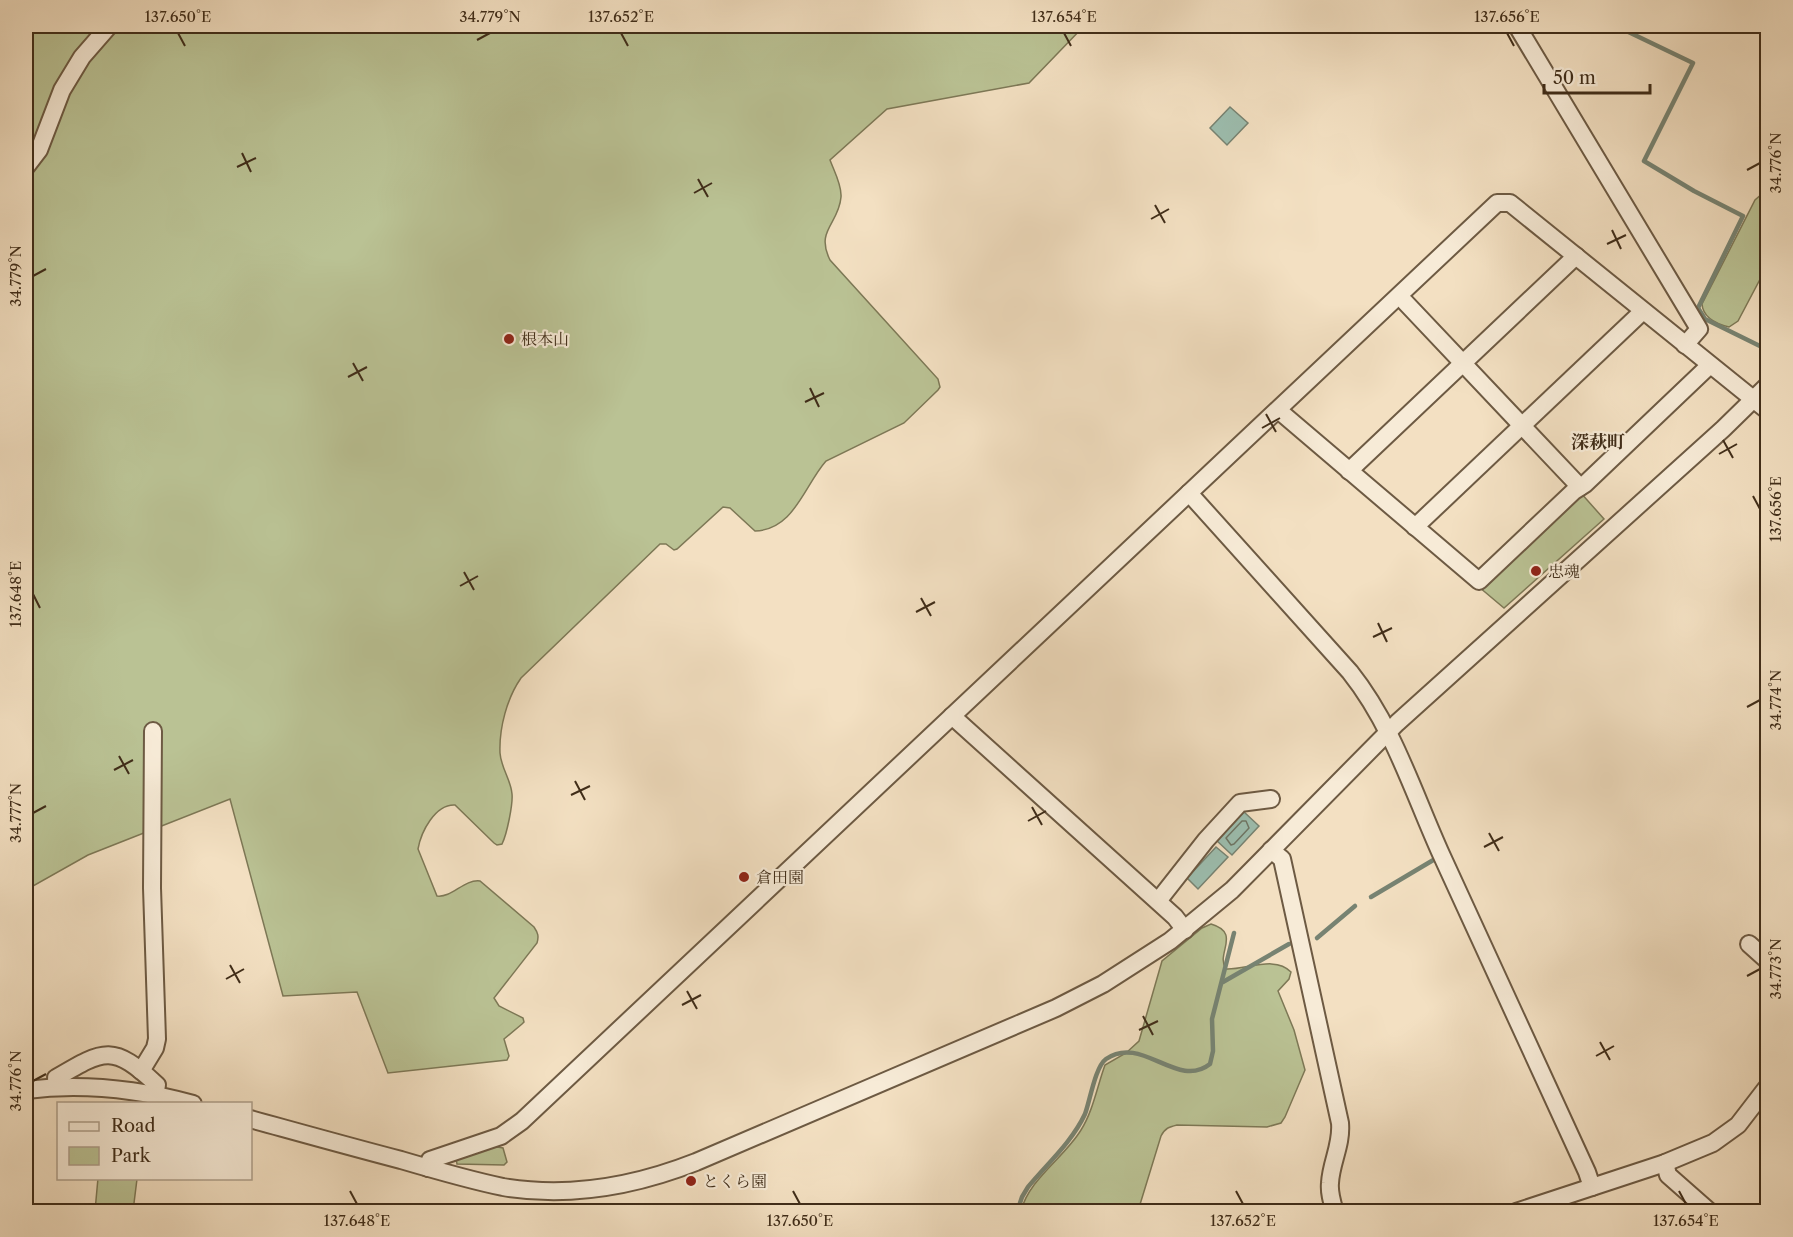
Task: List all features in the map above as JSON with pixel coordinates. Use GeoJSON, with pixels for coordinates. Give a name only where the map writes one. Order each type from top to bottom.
{"type":"FeatureCollection","features":[{"type":"Feature","properties":{"kind":"street"},"geometry":{"type":"LineString","coordinates":[[26,167],[39,150],[62,90],[82,57],[109,26]]}},
{"type":"Feature","properties":{"kind":"street"},"geometry":{"type":"LineString","coordinates":[[1517,26],[1699,329],[1685,345]]}},
{"type":"Feature","properties":{"kind":"street"},"geometry":{"type":"LineString","coordinates":[[428,1168],[430,1160],[501,1136],[522,1121],[1497,203],[1510,203],[1767,411]]}},
{"type":"Feature","properties":{"kind":"street"},"geometry":{"type":"LineString","coordinates":[[1349,471],[1576,256]]}},
{"type":"Feature","properties":{"kind":"street"},"geometry":{"type":"LineString","coordinates":[[1405,302],[1580,487]]}},
{"type":"Feature","properties":{"kind":"street"},"geometry":{"type":"LineString","coordinates":[[1415,527],[1643,311]]}},
{"type":"Feature","properties":{"kind":"street"},"geometry":{"type":"LineString","coordinates":[[1284,415],[1479,581],[1710,365]]}},
{"type":"Feature","properties":{"kind":"street"},"geometry":{"type":"LineString","coordinates":[[252,1120],[506,1187],[555,1191],[611,1187],[674,1171],[1080,997],[1141,961],[1185,930],[1232,890],[1388,731],[1723,429],[1767,385]]}},
{"type":"Feature","properties":{"kind":"street"},"geometry":{"type":"LineString","coordinates":[[1189,493],[1350,672],[1388,731],[1432,835],[1592,1187]]}},
{"type":"Feature","properties":{"kind":"street"},"geometry":{"type":"LineString","coordinates":[[952,716],[1158,901],[1185,930]]}},
{"type":"Feature","properties":{"kind":"street"},"geometry":{"type":"LineString","coordinates":[[141,1071],[155,1048],[157,1039],[152,888],[153,730]]}},
{"type":"Feature","properties":{"kind":"street"},"geometry":{"type":"LineString","coordinates":[[1158,901],[1206,840],[1240,803],[1271,799]]}},
{"type":"Feature","properties":{"kind":"street"},"geometry":{"type":"LineString","coordinates":[[1272,850],[1281,859],[1340,1123],[1341,1140],[1330,1184],[1335,1212]]}},
{"type":"Feature","properties":{"kind":"street"},"geometry":{"type":"LineString","coordinates":[[1749,944],[1767,961]]}},
{"type":"Feature","properties":{"kind":"street"},"geometry":{"type":"LineString","coordinates":[[57,1088],[56,1078],[98,1055],[118,1057],[141,1071],[157,1085],[155,1095]]}},
{"type":"Feature","properties":{"kind":"street"},"geometry":{"type":"LineString","coordinates":[[1516,1212],[1699,1150],[1726,1135],[1749,1113],[1767,1086]]}},
{"type":"Feature","properties":{"kind":"street"},"geometry":{"type":"LineString","coordinates":[[26,1090],[100,1088],[155,1095],[185,1102]]}},
{"type":"Feature","properties":{"kind":"street"},"geometry":{"type":"LineString","coordinates":[[1665,1163],[1668,1175],[1710,1212]]}},
{"type":"Feature","properties":{"kind":"green space"},"geometry":{"type":"Polygon","coordinates":[[[26,26],[1084,26],[1029,83],[887,109],[830,160],[839,183],[841,197],[826,234],[826,250],[830,260],[938,379],[940,387],[938,390],[904,423],[826,461],[797,505],[779,523],[768,529],[755,531],[730,508],[723,507],[677,549],[674,550],[666,544],[660,544],[521,678],[516,686],[505,714],[500,743],[501,758],[510,784],[512,799],[508,826],[502,844],[494,843],[455,805],[441,809],[426,827],[418,849],[437,896],[448,894],[474,881],[480,881],[534,927],[537,933],[537,943],[494,998],[499,1006],[523,1018],[524,1022],[504,1039],[509,1056],[507,1060],[388,1073],[357,992],[283,996],[230,799],[88,855],[26,890],[26,26]]]}},
{"type":"Feature","properties":{"kind":"green space"},"geometry":{"type":"Polygon","coordinates":[[[1763,193],[1767,193],[1767,266],[1738,321],[1729,327],[1708,317],[1702,304],[1755,200],[1763,193]]]}},
{"type":"Feature","properties":{"kind":"green space"},"geometry":{"type":"Polygon","coordinates":[[[1580,492],[1604,519],[1504,608],[1479,587],[1580,492]]]}},
{"type":"Feature","properties":{"kind":"green space"},"geometry":{"type":"Polygon","coordinates":[[[1211,924],[1225,933],[1223,963],[1226,969],[1277,964],[1291,972],[1289,979],[1278,991],[1294,1030],[1305,1070],[1285,1117],[1281,1123],[1267,1127],[1177,1125],[1168,1128],[1161,1136],[1138,1211],[1021,1211],[1031,1189],[1081,1130],[1092,1107],[1105,1065],[1126,1053],[1139,1041],[1162,961],[1202,928],[1211,924]]]}},
{"type":"Feature","properties":{"kind":"green space"},"geometry":{"type":"Polygon","coordinates":[[[492,1146],[503,1148],[507,1162],[504,1165],[457,1164],[456,1159],[492,1146]]]}},
{"type":"Feature","properties":{"kind":"green space"},"geometry":{"type":"Polygon","coordinates":[[[98,1180],[137,1180],[133,1211],[95,1211],[98,1180]]]}},
{"type":"Feature","properties":{"kind":"water"},"geometry":{"type":"Polygon","coordinates":[[[1230,107],[1248,123],[1227,145],[1210,128],[1230,107]]]}},
{"type":"Feature","properties":{"kind":"water"},"geometry":{"type":"Polygon","coordinates":[[[1243,811],[1259,826],[1232,855],[1216,840],[1243,811]]]}},
{"type":"Feature","properties":{"kind":"water"},"geometry":{"type":"Polygon","coordinates":[[[1216,847],[1228,857],[1198,889],[1187,878],[1216,847]]]}},
{"type":"Feature","properties":{"kind":"waterway"},"geometry":{"type":"LineString","coordinates":[[1616,26],[1693,63],[1644,161],[1694,191],[1743,216],[1698,308],[1705,319],[1768,350]]}},
{"type":"Feature","properties":{"kind":"waterway"},"geometry":{"type":"LineString","coordinates":[[1371,897],[1435,859]]}},
{"type":"Feature","properties":{"kind":"waterway"},"geometry":{"type":"LineString","coordinates":[[1317,938],[1355,906]]}},
{"type":"Feature","properties":{"kind":"waterway"},"geometry":{"type":"LineString","coordinates":[[1017,1212],[1028,1187],[1080,1124],[1099,1069],[1106,1059],[1119,1053],[1133,1053],[1185,1071],[1198,1070],[1210,1064],[1213,1051],[1212,1019],[1234,933]]}},
{"type":"Feature","properties":{"kind":"waterway"},"geometry":{"type":"LineString","coordinates":[[1223,982],[1289,944]]}},
{"type":"Feature","properties":{"kind":"place","name":"根本山"},"geometry":{"type":"Point","coordinates":[509,339]}},
{"type":"Feature","properties":{"kind":"place","name":"忠魂"},"geometry":{"type":"Point","coordinates":[1536,571]}},
{"type":"Feature","properties":{"kind":"place","name":"倉田園"},"geometry":{"type":"Point","coordinates":[744,877]}},
{"type":"Feature","properties":{"kind":"place","name":"とくら園"},"geometry":{"type":"Point","coordinates":[691,1181]}},
{"type":"Feature","properties":{"kind":"district","name":"深萩町"},"geometry":{"type":"Point","coordinates":[1598,442]}}]}
